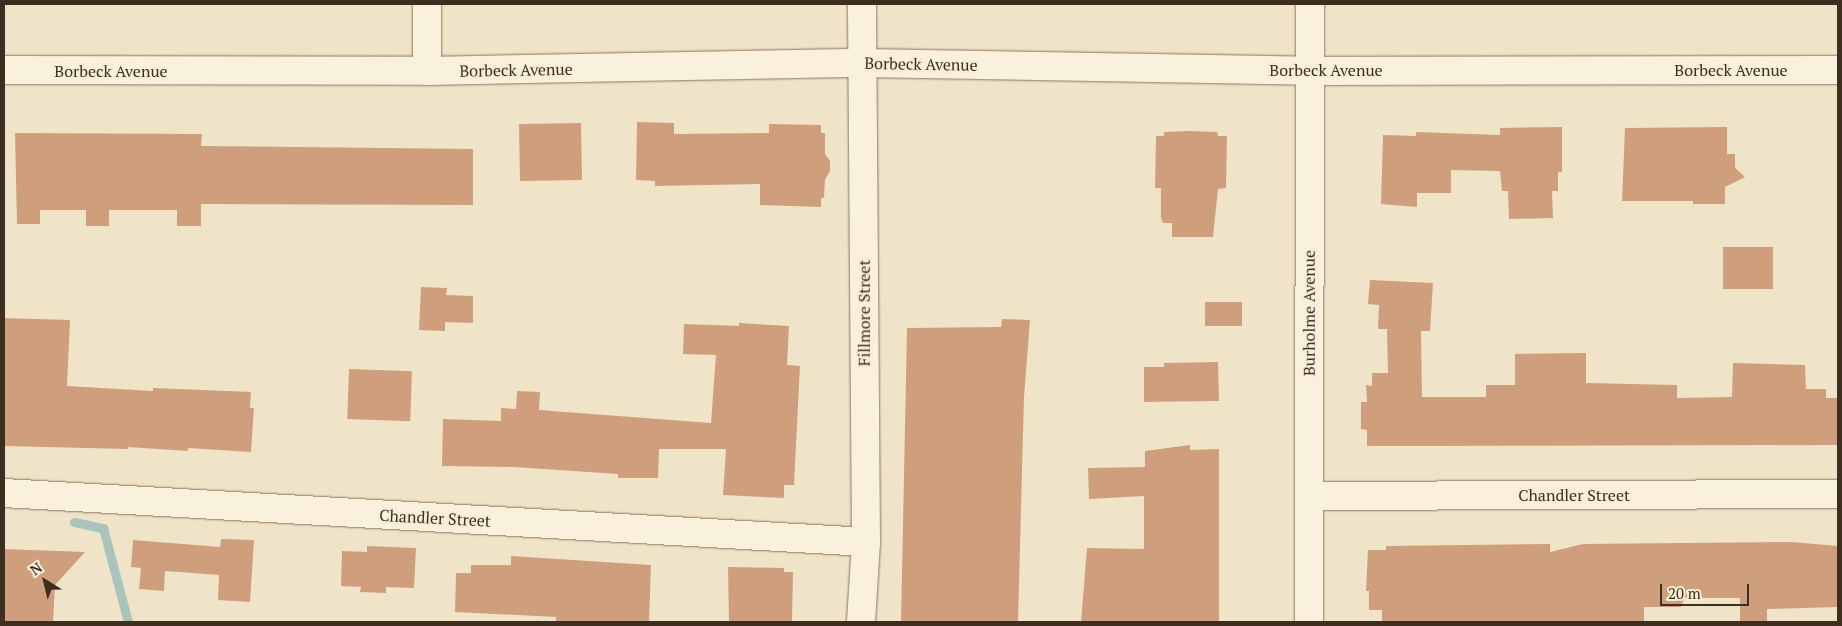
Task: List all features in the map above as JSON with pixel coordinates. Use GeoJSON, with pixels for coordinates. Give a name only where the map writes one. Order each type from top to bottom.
{"type":"FeatureCollection","features":[{"type":"Feature","properties":{"kind":"street"},"geometry":{"type":"LineString","coordinates":[[427,4],[427,72]]}},
{"type":"Feature","properties":{"kind":"street","name":"Fillmore Street"},"geometry":{"type":"LineString","coordinates":[[862,4],[866,542],[862,622]]}},
{"type":"Feature","properties":{"kind":"street","name":"Burholme Avenue"},"geometry":{"type":"LineString","coordinates":[[1309,622],[1310,4]]}},
{"type":"Feature","properties":{"kind":"street","name":"Borbeck Avenue"},"geometry":{"type":"LineString","coordinates":[[4,70],[427,72],[862,63],[1310,71],[1838,70]]}},
{"type":"Feature","properties":{"kind":"street","name":"Chandler Street"},"geometry":{"type":"LineString","coordinates":[[4,494],[866,542]]}},
{"type":"Feature","properties":{"kind":"street","name":"Chandler Street"},"geometry":{"type":"LineString","coordinates":[[1309,496],[1838,494]]}},
{"type":"Feature","properties":{"kind":"building"},"geometry":{"type":"Polygon","coordinates":[[[637,122],[674,123],[674,134],[769,133],[769,124],[821,125],[821,133],[825,133],[825,154],[830,161],[830,171],[825,180],[824,198],[821,198],[821,207],[760,205],[760,184],[655,186],[655,181],[636,180],[637,122]]]}},
{"type":"Feature","properties":{"kind":"building"},"geometry":{"type":"Polygon","coordinates":[[[581,123],[582,180],[520,181],[519,124],[581,123]]]}},
{"type":"Feature","properties":{"kind":"building"},"geometry":{"type":"Polygon","coordinates":[[[1562,127],[1562,172],[1558,172],[1558,191],[1552,191],[1553,218],[1509,219],[1508,191],[1502,191],[1500,171],[1451,170],[1451,193],[1417,193],[1417,207],[1381,204],[1383,135],[1416,136],[1416,132],[1500,135],[1500,128],[1562,127]]]}},
{"type":"Feature","properties":{"kind":"building"},"geometry":{"type":"Polygon","coordinates":[[[1727,127],[1727,154],[1735,154],[1735,168],[1745,177],[1725,187],[1725,204],[1693,204],[1693,201],[1622,201],[1625,128],[1727,127]]]}},
{"type":"Feature","properties":{"kind":"building"},"geometry":{"type":"Polygon","coordinates":[[[1164,132],[1217,132],[1218,136],[1227,136],[1226,188],[1218,189],[1213,237],[1172,237],[1172,223],[1163,223],[1161,218],[1161,188],[1155,188],[1156,136],[1164,136],[1164,132]]]}},
{"type":"Feature","properties":{"kind":"building"},"geometry":{"type":"Polygon","coordinates":[[[15,133],[202,134],[201,146],[473,149],[473,205],[201,204],[201,226],[177,226],[177,210],[109,210],[109,226],[86,226],[86,210],[40,210],[40,224],[17,224],[15,133]]]}},
{"type":"Feature","properties":{"kind":"building"},"geometry":{"type":"Polygon","coordinates":[[[1723,247],[1773,247],[1773,289],[1723,289],[1723,247]]]}},
{"type":"Feature","properties":{"kind":"building"},"geometry":{"type":"Polygon","coordinates":[[[1370,280],[1433,283],[1430,331],[1421,331],[1422,397],[1486,397],[1486,385],[1515,385],[1515,354],[1586,353],[1586,383],[1677,385],[1677,398],[1732,397],[1733,363],[1805,365],[1806,389],[1826,389],[1826,398],[1838,398],[1838,445],[1367,446],[1367,430],[1361,429],[1361,402],[1367,402],[1366,385],[1372,386],[1372,373],[1388,373],[1387,329],[1378,329],[1379,305],[1368,304],[1370,280]]]}},
{"type":"Feature","properties":{"kind":"building"},"geometry":{"type":"Polygon","coordinates":[[[421,287],[447,288],[446,295],[473,296],[473,323],[445,322],[445,331],[419,330],[421,287]]]}},
{"type":"Feature","properties":{"kind":"building"},"geometry":{"type":"Polygon","coordinates":[[[1205,302],[1242,302],[1242,326],[1205,326],[1205,302]]]}},
{"type":"Feature","properties":{"kind":"building"},"geometry":{"type":"Polygon","coordinates":[[[4,318],[70,320],[67,386],[153,391],[153,388],[251,392],[250,408],[254,408],[251,452],[188,448],[188,451],[128,447],[128,449],[4,446],[4,318]]]}},
{"type":"Feature","properties":{"kind":"building"},"geometry":{"type":"Polygon","coordinates":[[[1002,319],[1030,320],[1024,397],[1018,622],[901,622],[907,328],[1001,327],[1002,319]]]}},
{"type":"Feature","properties":{"kind":"building"},"geometry":{"type":"Polygon","coordinates":[[[739,323],[789,326],[787,365],[800,366],[794,485],[784,485],[784,498],[723,495],[726,449],[659,449],[658,478],[618,478],[618,474],[514,467],[442,466],[443,419],[501,421],[501,408],[516,409],[517,391],[540,392],[539,410],[711,423],[716,355],[683,354],[684,324],[739,326],[739,323]]]}},
{"type":"Feature","properties":{"kind":"building"},"geometry":{"type":"Polygon","coordinates":[[[1218,362],[1219,401],[1144,402],[1144,367],[1164,367],[1164,363],[1218,362]]]}},
{"type":"Feature","properties":{"kind":"building"},"geometry":{"type":"Polygon","coordinates":[[[349,369],[412,371],[410,421],[347,419],[349,369]]]}},
{"type":"Feature","properties":{"kind":"building"},"geometry":{"type":"Polygon","coordinates":[[[1190,445],[1190,450],[1219,449],[1219,622],[1081,622],[1087,548],[1144,549],[1144,496],[1089,499],[1088,468],[1145,467],[1145,451],[1190,445]]]}},
{"type":"Feature","properties":{"kind":"building"},"geometry":{"type":"Polygon","coordinates":[[[221,539],[254,540],[250,602],[218,600],[219,575],[165,571],[164,591],[139,589],[141,568],[131,567],[133,540],[220,547],[221,539]]]}},
{"type":"Feature","properties":{"kind":"building"},"geometry":{"type":"Polygon","coordinates":[[[1791,542],[1838,546],[1838,607],[1767,609],[1767,622],[1740,622],[1740,598],[1684,598],[1681,607],[1644,607],[1644,622],[1382,622],[1382,610],[1369,610],[1369,591],[1366,591],[1368,550],[1386,550],[1386,546],[1550,544],[1550,552],[1583,544],[1791,542]]]}},
{"type":"Feature","properties":{"kind":"building"},"geometry":{"type":"Polygon","coordinates":[[[367,546],[416,548],[414,588],[386,587],[386,593],[360,592],[361,587],[341,586],[342,551],[367,552],[367,546]]]}},
{"type":"Feature","properties":{"kind":"building"},"geometry":{"type":"Polygon","coordinates":[[[4,549],[85,552],[55,585],[53,622],[4,622],[4,549]]]}},
{"type":"Feature","properties":{"kind":"building"},"geometry":{"type":"Polygon","coordinates":[[[511,556],[651,565],[649,622],[556,622],[556,617],[455,612],[456,573],[471,573],[471,565],[511,565],[511,556]]]}},
{"type":"Feature","properties":{"kind":"building"},"geometry":{"type":"Polygon","coordinates":[[[728,567],[784,568],[784,572],[793,572],[792,622],[729,622],[728,567]]]}},
{"type":"Feature","properties":{"kind":"waterway"},"geometry":{"type":"LineString","coordinates":[[74,522],[103,528],[128,622]]}}]}
